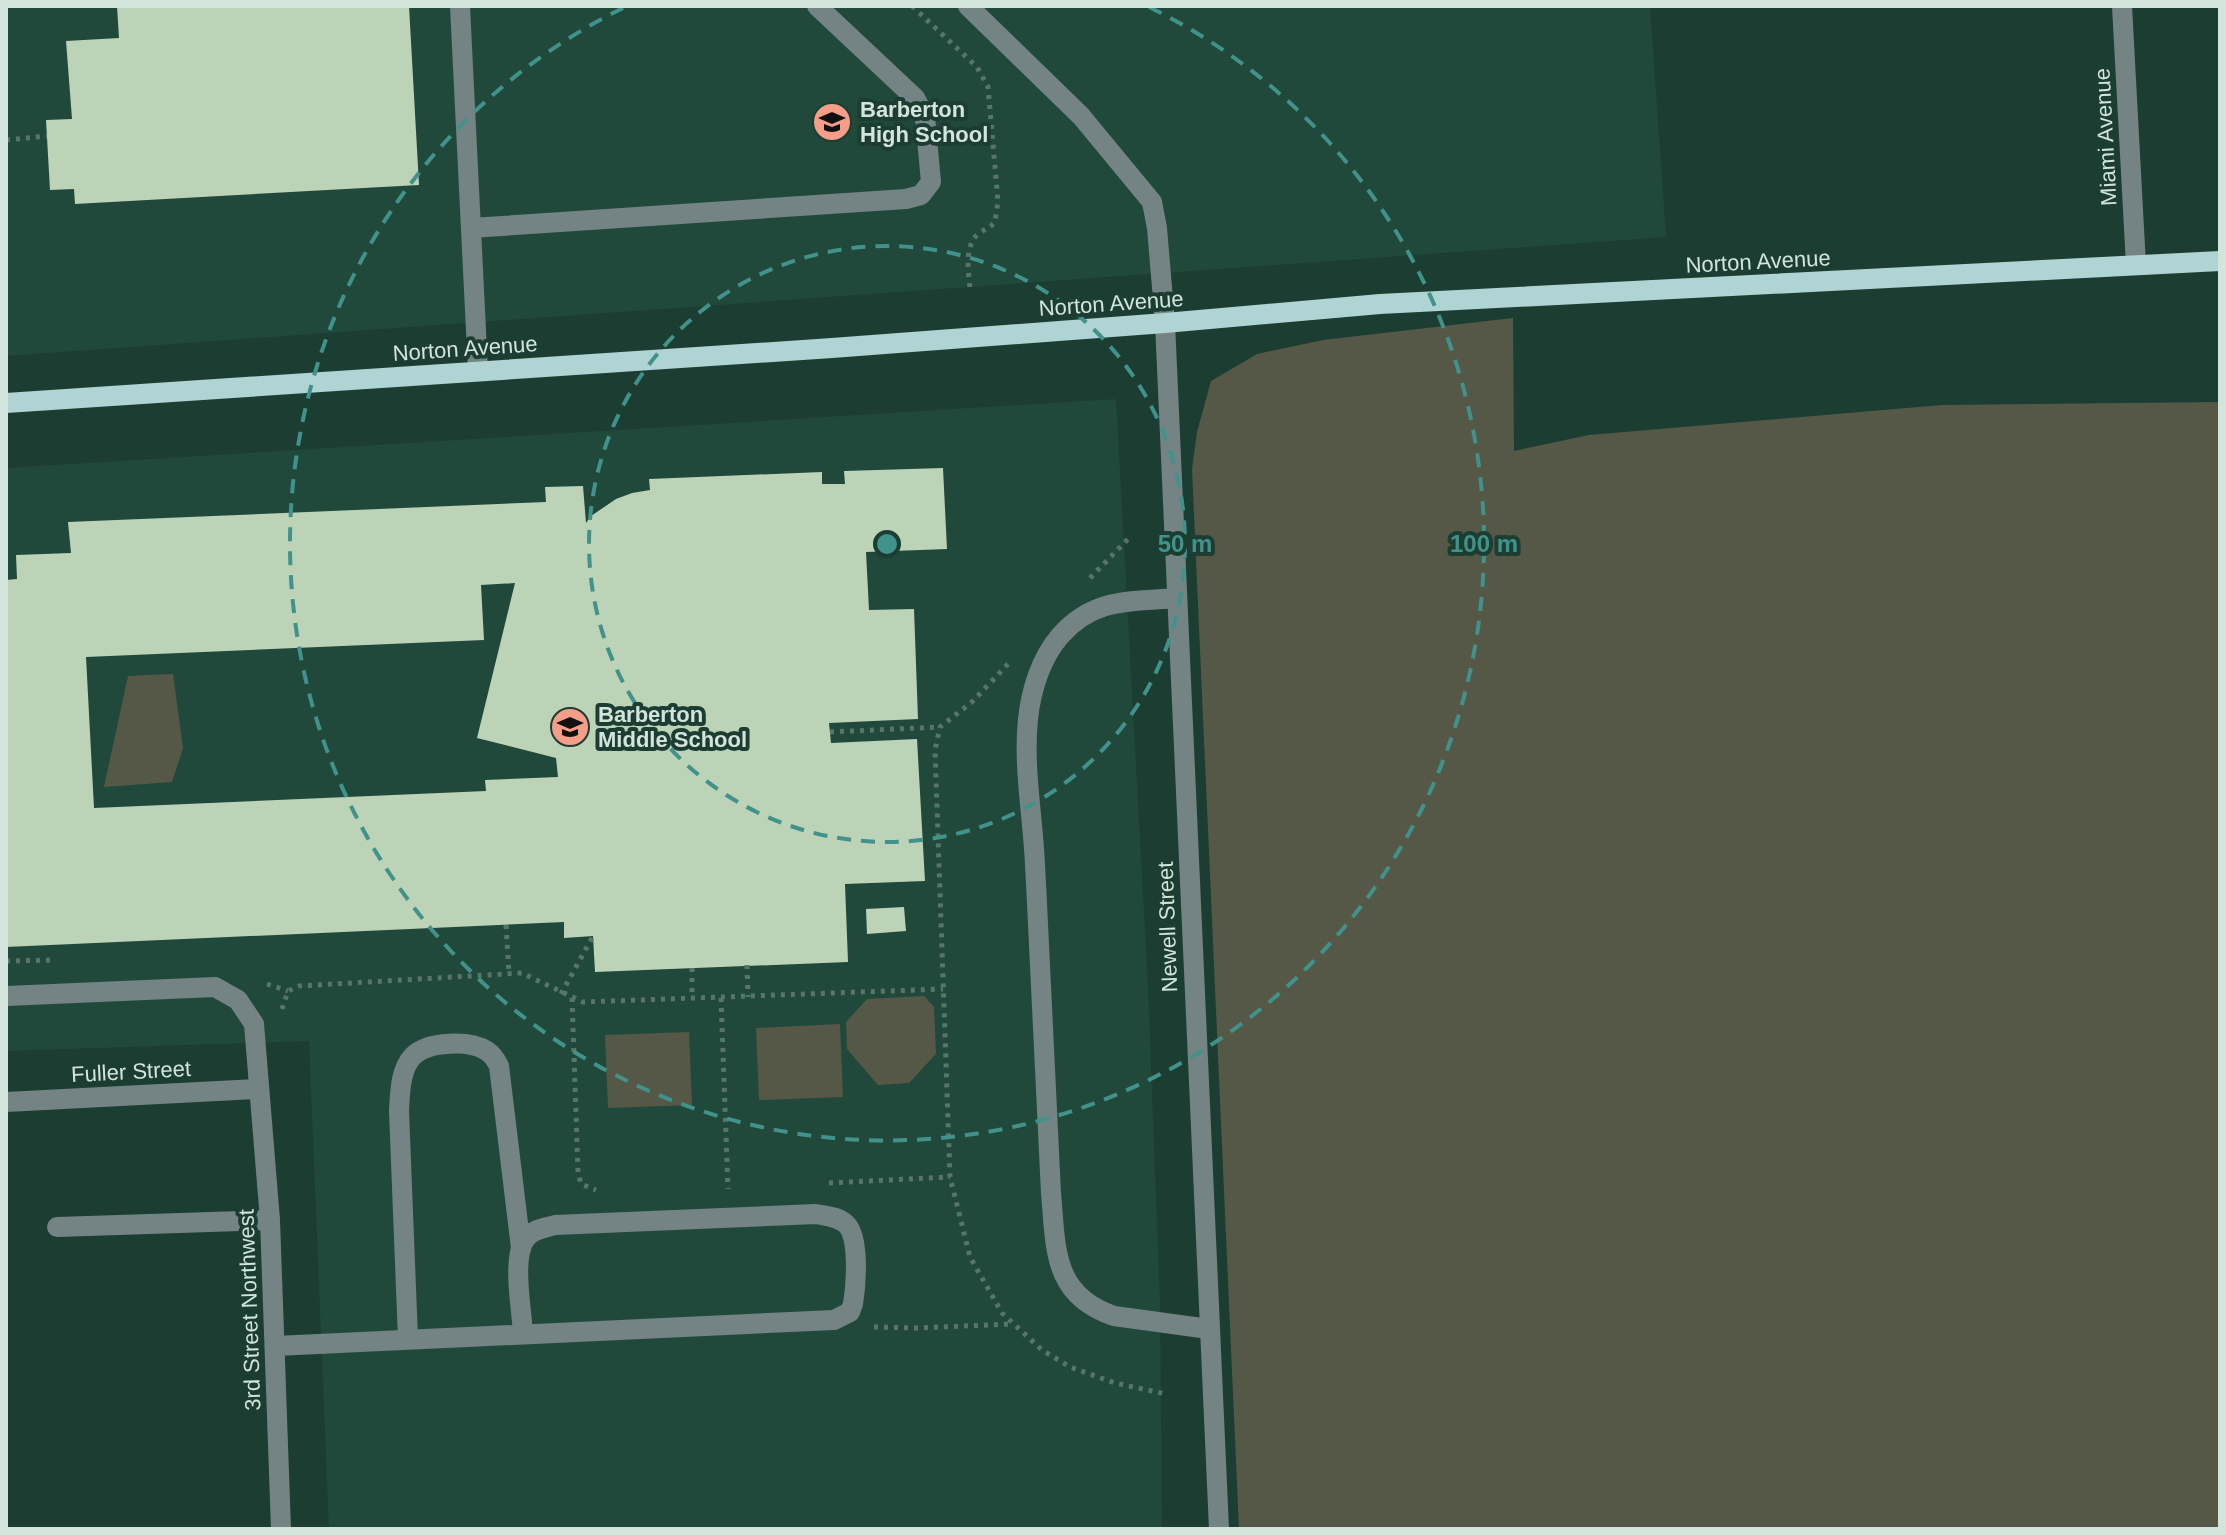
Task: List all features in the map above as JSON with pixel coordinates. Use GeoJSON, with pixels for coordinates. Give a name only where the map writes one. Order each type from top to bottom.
{"type":"FeatureCollection","features":[{"type":"Feature","properties":{"kind":"main road","name":"Norton Avenue"},"geometry":{"type":"LineString","coordinates":[[6,403],[1165,323],[1380,304],[2220,261]]}},
{"type":"Feature","properties":{"kind":"street"},"geometry":{"type":"LineString","coordinates":[[460,6],[478,371]]}},
{"type":"Feature","properties":{"kind":"street"},"geometry":{"type":"LineString","coordinates":[[471,228],[906,199],[921,195],[931,182],[925,117],[915,98],[817,6]]}},
{"type":"Feature","properties":{"kind":"street","name":"Newell Street"},"geometry":{"type":"LineString","coordinates":[[968,6],[1081,116],[1152,202],[1157,228],[1165,323],[1219,1529]]}},
{"type":"Feature","properties":{"kind":"street","name":"Miami Avenue"},"geometry":{"type":"LineString","coordinates":[[2122,6],[2136,265]]}},
{"type":"Feature","properties":{"kind":"street"},"geometry":{"type":"LineString","coordinates":[[1177,598],[1104,604],[1077,619],[1060,636],[1043,662],[1034,690],[1028,718],[1027,752],[1051,1193],[1057,1250],[1067,1283],[1082,1300],[1114,1316],[1209,1329]]}},
{"type":"Feature","properties":{"kind":"street","name":"3rd Street Northwest"},"geometry":{"type":"LineString","coordinates":[[6,996],[215,987],[238,1000],[254,1024],[270,1220],[281,1529]]}},
{"type":"Feature","properties":{"kind":"street"},"geometry":{"type":"LineString","coordinates":[[408,1339],[400,1101],[405,1070],[411,1058],[420,1051],[431,1047],[468,1045],[491,1053],[499,1066],[521,1248],[523,1334]]}},
{"type":"Feature","properties":{"kind":"street","name":"Fuller Street"},"geometry":{"type":"LineString","coordinates":[[6,1102],[258,1089]]}},
{"type":"Feature","properties":{"kind":"street"},"geometry":{"type":"LineString","coordinates":[[275,1346],[834,1320],[850,1312],[855,1291],[854,1235],[846,1224],[833,1217],[816,1214],[555,1225],[538,1229],[528,1236],[521,1248]]}},
{"type":"Feature","properties":{"kind":"street"},"geometry":{"type":"LineString","coordinates":[[57,1227],[270,1220]]}},
{"type":"Feature","properties":{"kind":"path"},"geometry":{"type":"LineString","coordinates":[[912,6],[977,67],[988,87],[998,201],[995,222],[973,241],[968,258],[970,290]]}},
{"type":"Feature","properties":{"kind":"path"},"geometry":{"type":"LineString","coordinates":[[6,140],[47,136]]}},
{"type":"Feature","properties":{"kind":"path"},"geometry":{"type":"LineString","coordinates":[[830,732],[940,727],[972,702]]}},
{"type":"Feature","properties":{"kind":"path"},"geometry":{"type":"LineString","coordinates":[[940,727],[935,750],[950,1177],[970,1257],[989,1293],[1013,1324],[1042,1350],[1070,1367],[1115,1383],[1166,1394]]}},
{"type":"Feature","properties":{"kind":"path"},"geometry":{"type":"LineString","coordinates":[[506,925],[509,974]]}},
{"type":"Feature","properties":{"kind":"path"},"geometry":{"type":"LineString","coordinates":[[561,994],[593,936]]}},
{"type":"Feature","properties":{"kind":"path"},"geometry":{"type":"LineString","coordinates":[[747,965],[748,997]]}},
{"type":"Feature","properties":{"kind":"path"},"geometry":{"type":"LineString","coordinates":[[692,968],[692,998]]}},
{"type":"Feature","properties":{"kind":"path"},"geometry":{"type":"LineString","coordinates":[[282,1019],[282,1007],[288,991],[299,986],[522,973],[583,1002],[943,989]]}},
{"type":"Feature","properties":{"kind":"path"},"geometry":{"type":"LineString","coordinates":[[572,998],[578,1172],[581,1184],[604,1191]]}},
{"type":"Feature","properties":{"kind":"path"},"geometry":{"type":"LineString","coordinates":[[721,998],[730,1217]]}},
{"type":"Feature","properties":{"kind":"path"},"geometry":{"type":"LineString","coordinates":[[823,1183],[950,1177]]}},
{"type":"Feature","properties":{"kind":"path"},"geometry":{"type":"LineString","coordinates":[[714,1188],[728,1187]]}},
{"type":"Feature","properties":{"kind":"path"},"geometry":{"type":"LineString","coordinates":[[850,1312],[872,1327],[1013,1324]]}},
{"type":"Feature","properties":{"kind":"shaded area","name":"Barberton High School"},"geometry":{"type":"Polygon","coordinates":[[[6,6],[1650,6],[1666,237],[6,356],[6,6]]]}},
{"type":"Feature","properties":{"kind":"shaded area"},"geometry":{"type":"Polygon","coordinates":[[[1513,318],[1514,451],[1589,435],[1942,405],[2220,402],[2220,1529],[1239,1529],[1192,469],[1197,432],[1211,381],[1257,354],[1323,340],[1513,318]]]}},
{"type":"Feature","properties":{"kind":"shaded area","name":"Barberton Middle School"},"geometry":{"type":"Polygon","coordinates":[[[1116,399],[1148,986],[1160,1303],[1162,1529],[329,1529],[309,1041],[6,1051],[6,468],[1116,399]]]}},
{"type":"Feature","properties":{"kind":"shaded area"},"geometry":{"type":"Polygon","coordinates":[[[173,674],[183,748],[172,782],[104,787],[128,676],[173,674]]]}},
{"type":"Feature","properties":{"kind":"shaded area"},"geometry":{"type":"Polygon","coordinates":[[[924,996],[934,1007],[936,1054],[909,1083],[878,1085],[847,1049],[846,1022],[867,999],[924,996]]]}},
{"type":"Feature","properties":{"kind":"shaded area"},"geometry":{"type":"Polygon","coordinates":[[[840,1024],[843,1097],[759,1100],[756,1028],[840,1024]]]}},
{"type":"Feature","properties":{"kind":"shaded area"},"geometry":{"type":"Polygon","coordinates":[[[689,1032],[692,1105],[608,1108],[605,1035],[689,1032]]]}},
{"type":"Feature","properties":{"kind":"building"},"geometry":{"type":"Polygon","coordinates":[[[117,6],[409,6],[419,185],[75,204],[74,189],[50,190],[46,120],[72,119],[66,41],[119,38],[117,6]]]}},
{"type":"Feature","properties":{"kind":"building"},"geometry":{"type":"Polygon","coordinates":[[[943,468],[947,549],[866,552],[869,610],[914,609],[918,719],[829,723],[831,743],[917,739],[925,881],[845,884],[848,962],[595,972],[593,936],[564,938],[564,922],[6,947],[6,580],[17,579],[16,555],[71,553],[68,522],[546,502],[545,487],[583,486],[586,523],[616,499],[650,490],[649,479],[822,472],[822,484],[845,484],[844,471],[943,468]],[[515,583],[481,585],[484,640],[86,657],[94,808],[486,791],[485,780],[558,777],[556,758],[477,738],[515,583]]]}},
{"type":"Feature","properties":{"kind":"building"},"geometry":{"type":"Polygon","coordinates":[[[904,907],[906,931],[867,934],[866,909],[904,907]]]}},
{"type":"Feature","properties":{"kind":"place","name":"Barberton High School"},"geometry":{"type":"Point","coordinates":[832,122]}},
{"type":"Feature","properties":{"kind":"place","name":"Barberton Middle School"},"geometry":{"type":"Point","coordinates":[570,727]}}]}
